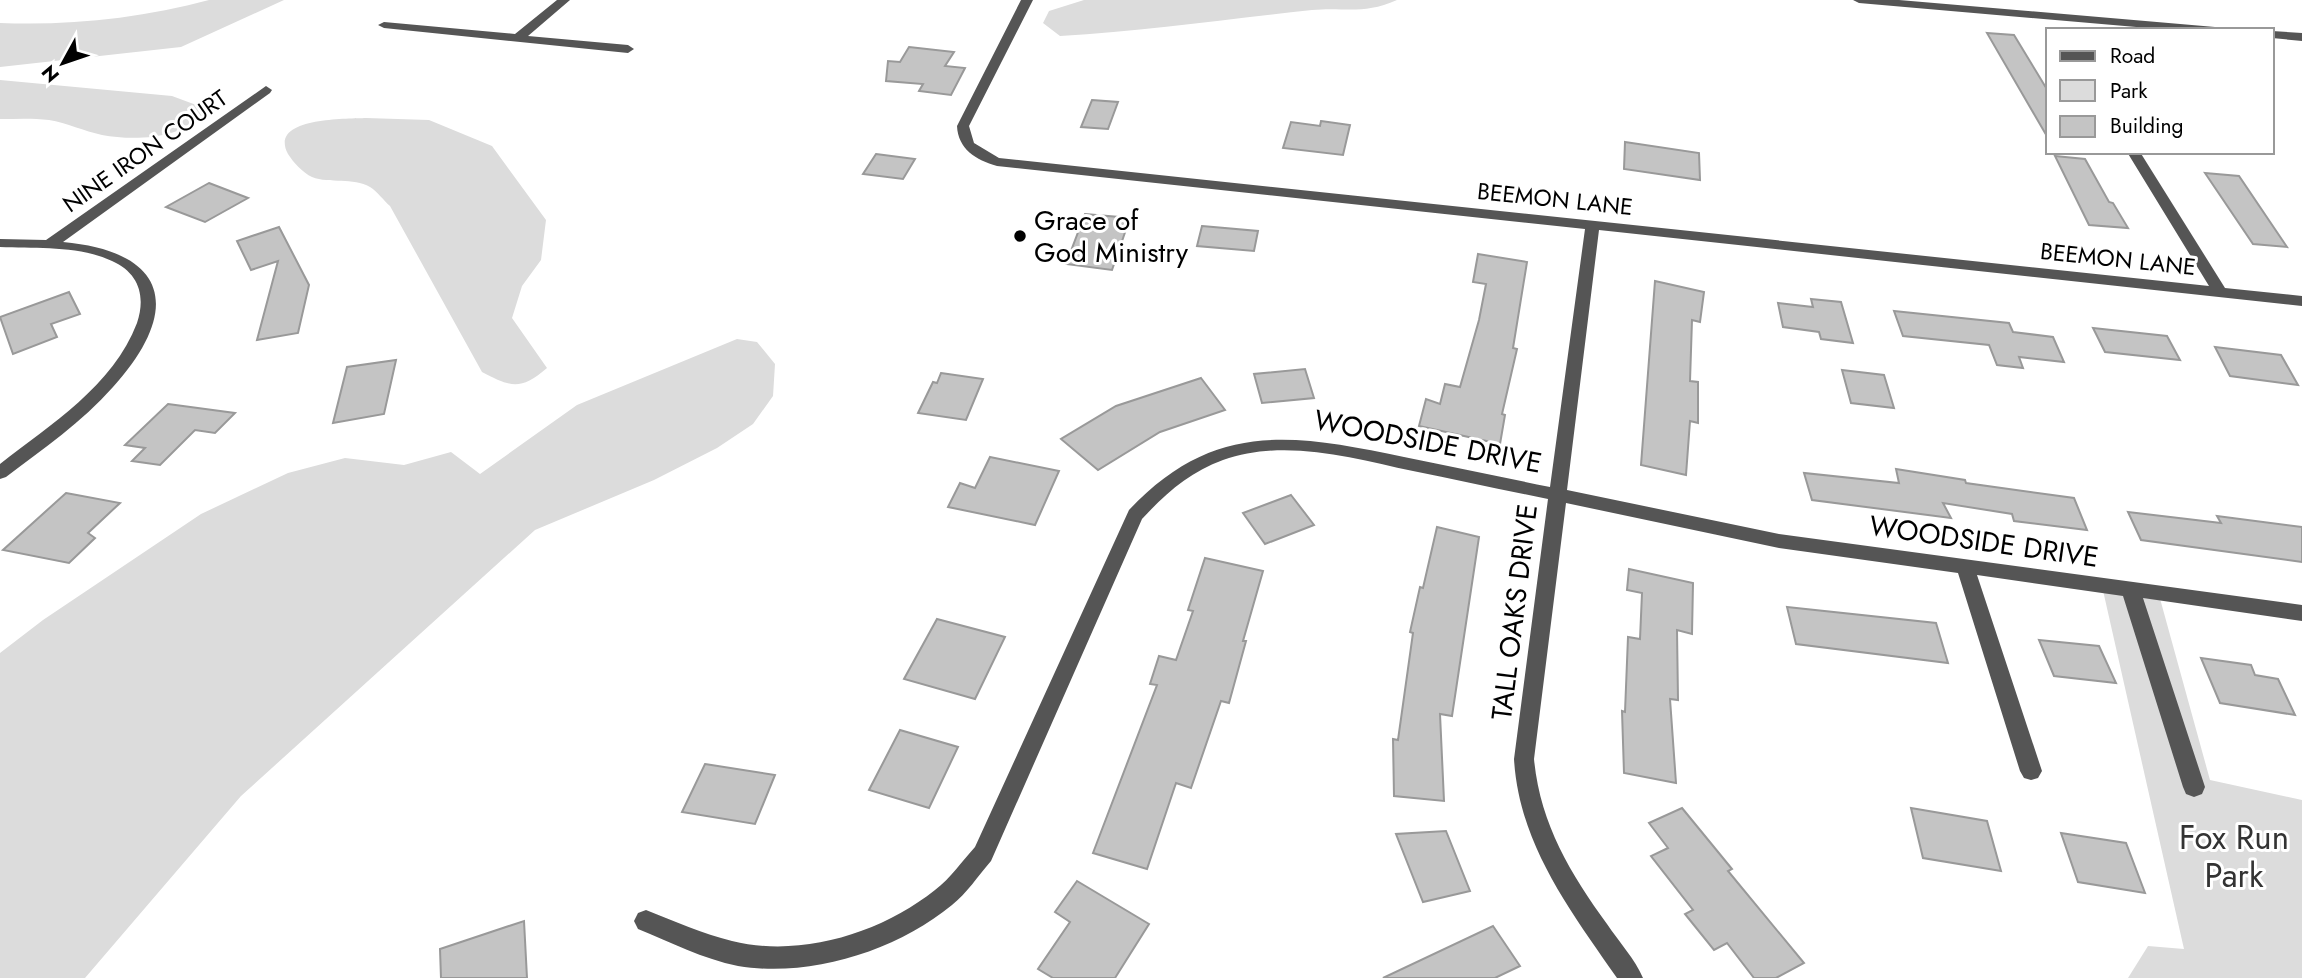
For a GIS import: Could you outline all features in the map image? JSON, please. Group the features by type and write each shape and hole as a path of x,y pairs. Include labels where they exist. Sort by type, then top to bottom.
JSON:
{"street":[{"path":"518,38 564,0"},
{"name":"BEEMON LANE","path":"1027,0 963,126 967,143 984,157 1013,165 2302,301"},
{"path":"1859,0 2191,28"},
{"path":"2047,16 2054,28"},
{"path":"384,25 628,49"},
{"path":"2274,34 2302,37"},
{"name":"NINE IRON COURT","path":"49,245 266,90"},
{"path":"2134,154 2221,293"},
{"name":"TALL OAKS DRIVE","path":"1592,226 1524,759 1528,795 1539,831 1564,880 1631,978"},
{"path":"0,243 90,250 125,262 135,269 146,285 149,306 143,332 121,368 73,415 0,473"},
{"name":"WOODSIDE DRIVE","path":"646,922 741,955 798,956 852,947 905,923 944,897 983,854 1135,515 1154,492 1176,474 1202,460 1231,450 1261,445 1328,447 1779,541 2302,613"},
{"path":"1965,566 2031,771"},
{"path":"2131,591 2194,787"}],"green space":[{"path":"209,0 284,0 181,47 0,67 0,23 105,19 158,12"},
{"path":"1084,0 1397,0 1364,9 1312,10 1060,36 1043,23 1049,11"},
{"path":"0,80 172,96 199,106 204,114 183,129 143,138 102,135 49,120 0,119"},
{"path":"366,118 429,120 492,146 546,220 541,260 522,286 512,318 547,368 538,375 515,384 482,372 390,206 373,189 363,184 312,177 298,167 288,154 285,142 289,133 299,127 312,122"},
{"path":"737,339 757,342 775,364 773,396 753,424 717,448 654,480 535,530 241,796 85,978 0,978 0,653 43,620 201,514 288,473 345,458 404,465 451,452 480,474 577,405"},
{"name":"Fox Run Park","path":"2102,586 2159,595 2210,780 2302,800 2302,978 2128,978 2148,946 2184,949"}],"building":[{"path":"1987,33 2014,35 2046,88 2046,135"},
{"path":"909,47 954,52 945,66 965,68 951,95 919,91 923,84 886,81 888,61 900,62"},
{"path":"1092,100 1118,102 1108,129 1081,127"},
{"path":"1321,121 1350,125 1343,155 1283,148 1291,122 1320,126"},
{"path":"1625,142 1699,153 1700,180 1624,169"},
{"path":"876,154 915,159 903,179 863,174"},
{"path":"2055,156 2085,159 2109,202 2113,203 2128,228 2089,225"},
{"path":"2205,173 2239,176 2287,247 2253,244"},
{"path":"209,183 248,198 205,222 166,207"},
{"name":"Grace of God Ministry","path":"1085,214 1130,218 1112,270 1066,264"},
{"path":"1202,226 1258,231 1254,251 1197,246"},
{"path":"279,227 309,285 298,333 257,340 278,261 251,270 237,241"},
{"path":"1478,254 1527,262 1513,348 1517,349 1502,414 1505,415 1500,444 1419,426 1426,399 1440,404 1445,384 1460,387 1486,284 1473,282"},
{"path":"1655,281 1704,292 1700,322 1692,320 1690,381 1698,382 1698,423 1690,421 1686,475 1641,465"},
{"path":"69,292 80,314 51,324 57,337 13,354 0,317"},
{"path":"1811,299 1841,302 1853,343 1821,339 1819,332 1783,327 1778,303 1813,307"},
{"path":"1894,311 2009,323 2013,332 2053,337 2064,362 2019,357 2023,368 1997,365 1989,345 1903,336"},
{"path":"2093,328 2167,336 2180,360 2105,352"},
{"path":"2215,347 2281,355 2298,385 2230,376"},
{"path":"396,360 384,414 333,423 347,367"},
{"path":"1305,369 1314,398 1262,403 1254,374"},
{"path":"1842,370 1884,375 1894,408 1851,403"},
{"path":"941,373 983,379 966,420 918,413 933,382 937,383"},
{"path":"1201,378 1225,410 1160,432 1098,470 1061,439 1116,406"},
{"path":"168,404 235,413 215,433 195,430 160,465 132,461 145,448 125,445"},
{"path":"990,457 1059,471 1035,525 948,507 960,483 975,488"},
{"path":"1896,469 1965,480 1966,483 2074,498 2087,530 2014,521 2012,514 1943,503 1951,518 1812,500 1804,473 1899,483"},
{"path":"66,493 120,503 88,533 95,538 69,563 3,550"},
{"path":"1291,495 1314,525 1265,544 1243,513"},
{"path":"2128,512 2221,523 2217,516 2302,527 2302,562 2141,540"},
{"path":"1437,527 1479,537 1452,716 1440,714 1444,801 1394,796 1393,739 1398,740 1413,633 1410,632"},
{"path":"1205,558 1263,571 1229,703 1221,701 1191,788 1176,783 1147,869 1093,853 1157,685 1150,684 1159,656 1176,660 1193,611 1188,610"},
{"path":"1629,569 1693,583 1692,634 1677,630 1678,700 1670,699 1676,783 1624,773 1622,711 1625,712 1628,637 1640,639 1642,593 1627,590"},
{"path":"1787,607 1936,623 1948,663 1796,644"},
{"path":"937,619 1005,637 975,699 904,679"},
{"path":"2039,640 2099,646 2116,683 2054,676"},
{"path":"2201,658 2251,665 2255,675 2278,679 2295,715 2220,703"},
{"path":"900,730 958,747 929,808 869,790"},
{"path":"705,764 775,775 755,824 682,812"},
{"path":"1682,808 1732,869 1728,871 1804,963 1776,978 1754,978 1727,943 1714,950 1685,914 1693,910 1651,856 1668,848 1649,823"},
{"path":"1911,808 1987,821 2001,871 1923,858"},
{"path":"1446,831 1470,891 1423,902 1396,834"},
{"path":"2061,833 2126,843 2145,893 2078,882"},
{"path":"1077,881 1149,924 1115,978 1053,978 1038,969 1070,922 1055,912"},
{"path":"524,921 527,978 441,978 440,949"},
{"path":"1493,926 1520,966 1495,978 1383,978"}],"place":[{"name":"Grace of God Ministry","path":"1020,236"}]}
